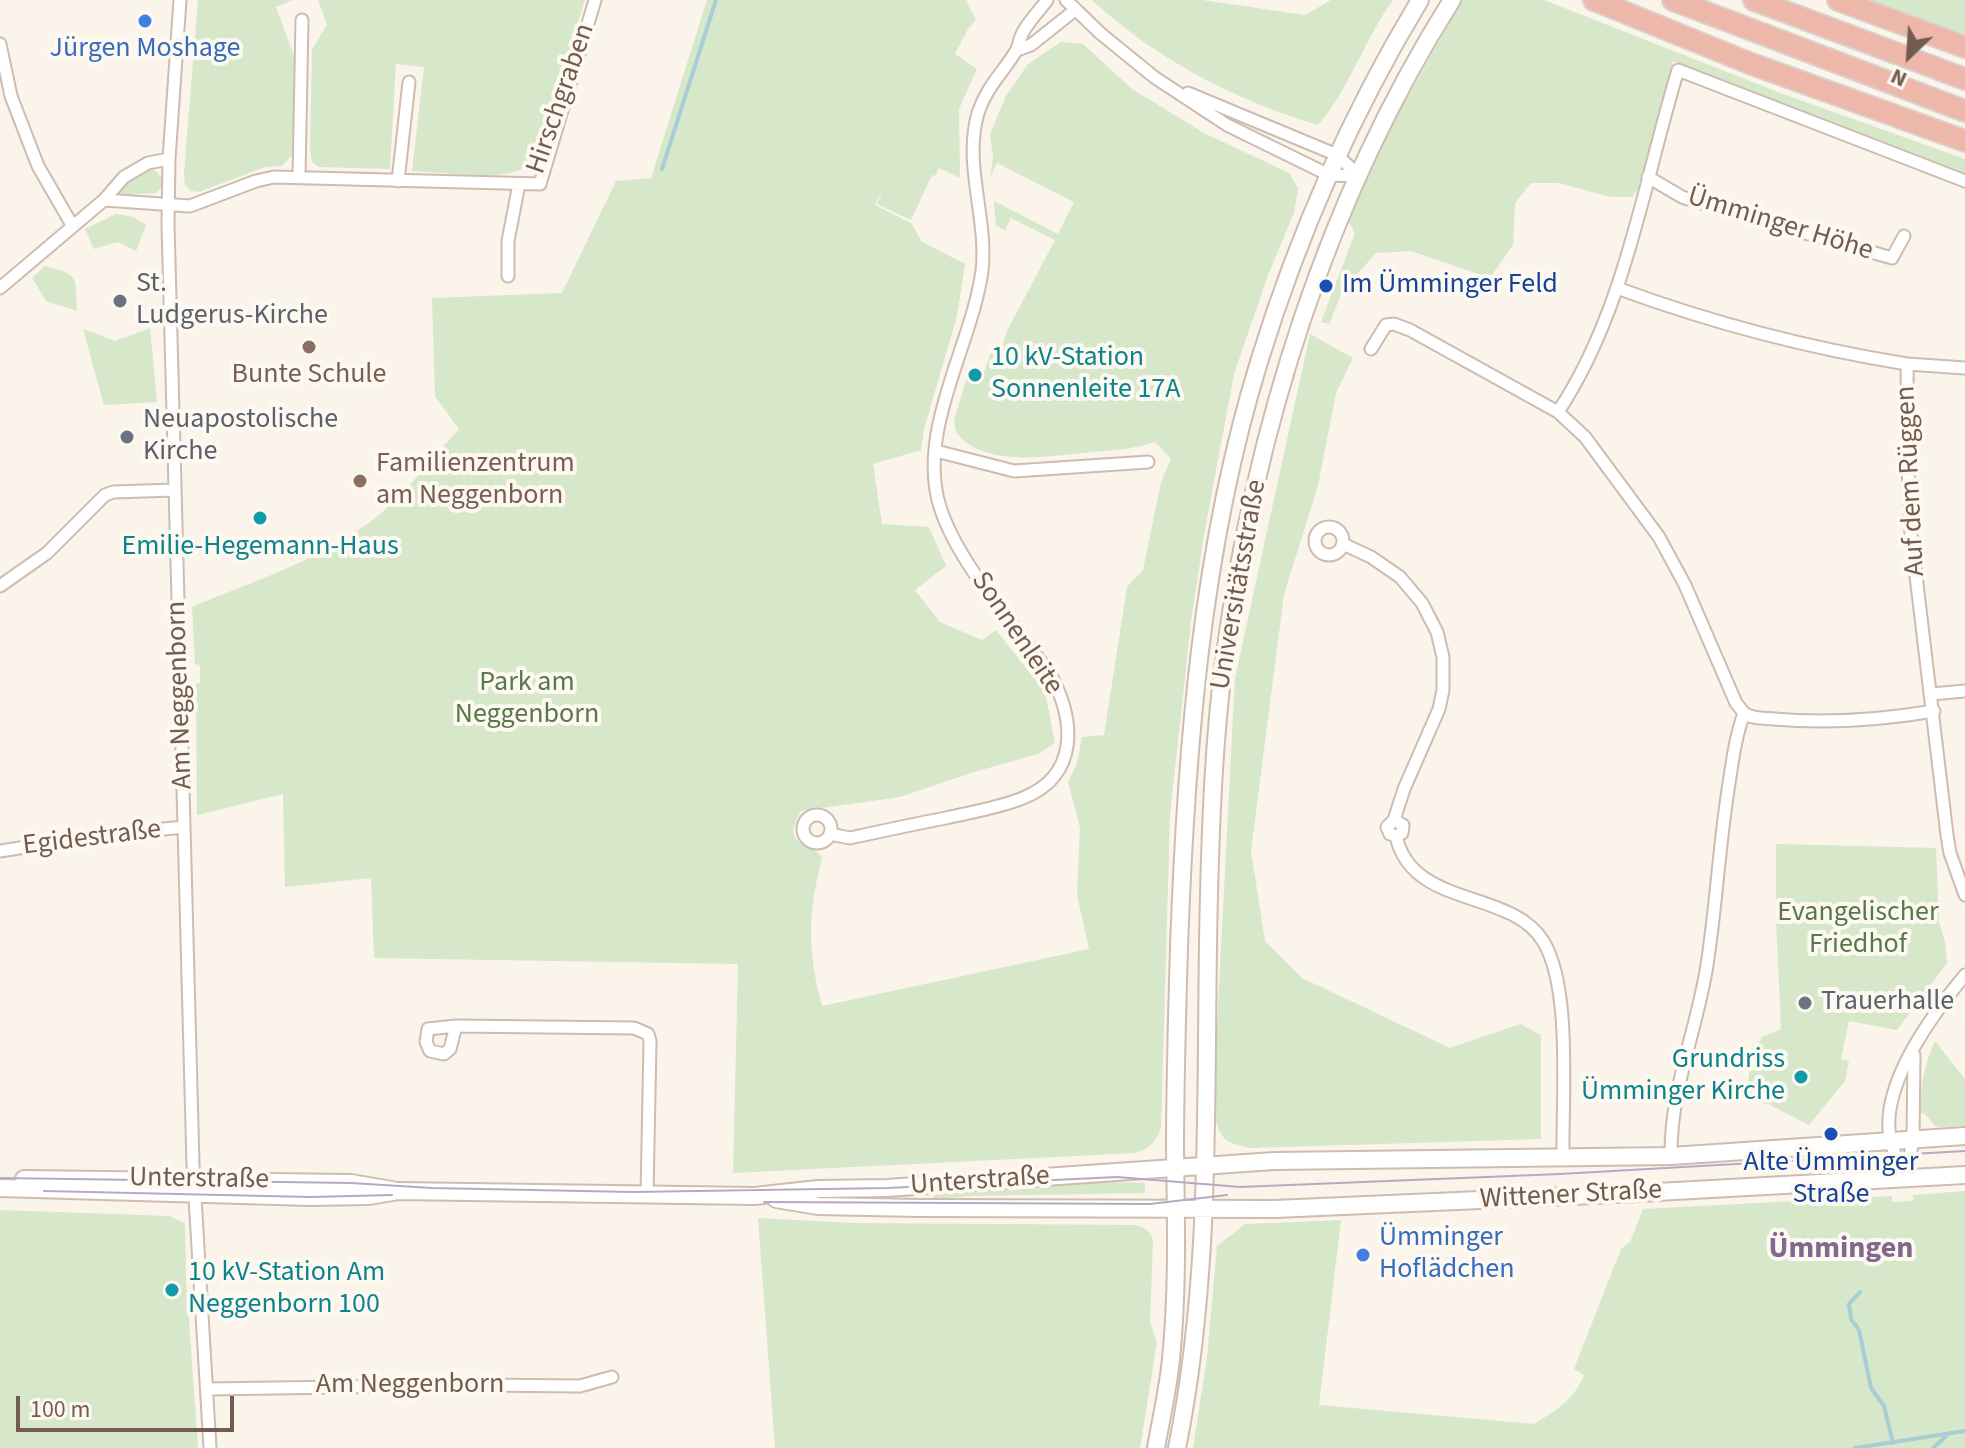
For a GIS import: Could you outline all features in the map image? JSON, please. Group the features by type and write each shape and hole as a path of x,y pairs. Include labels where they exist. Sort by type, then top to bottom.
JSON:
{"highway":[{"path":"1594,0 1749,63 1965,141"},
{"path":"1673,0 1965,111"},
{"path":"1754,0 1965,79"},
{"path":"1838,0 1965,47"}],"main road":[{"name":"Universitätsstraße","path":"1156,1448 1171,1362 1175,1303 1179,946 1187,805 1207,610 1231,473 1258,365 1294,259 1337,155 1420,0"},
{"name":"Universitätsstraße","path":"1177,1448 1197,1322 1205,1209 1205,1047 1212,804 1218,718 1235,587 1257,480 1286,369 1326,253 1399,92 1452,0"},
{"name":"Wittener Straße","path":"1205,1165 1274,1161 1671,1156 1965,1136"},
{"name":"Unterstraße","path":"0,1188 351,1183 398,1191 755,1196 818,1189 887,1188 1205,1165"},
{"name":"Wittener Straße","path":"1176,1209 1275,1209 1965,1175"},
{"name":"Unterstraße","path":"0,1179 195,1187"},
{"name":"Unterstraße","path":"755,1196 818,1206 1176,1209"}],"street":[{"name":"Am Neggenborn","path":"180,0 168,205 195,1187 210,1448"},
{"name":"Hirschgraben","path":"104,200 190,206 264,179 299,177 540,184 595,0"},
{"name":"Sonnenleite","path":"830,834 850,838 987,809 1025,797 1041,788 1054,774 1068,749 1069,731 1062,696 971,568 947,525 938,498 936,451 940,418 982,271 982,237 973,150 977,116 988,88 1017,50 1022,35 1047,0"},
{"path":"1066,0 1162,82 1227,125 1329,175 1359,176"},
{"name":"Sonnenleite","path":"1017,50 1031,45 1075,10"},
{"path":"299,177 302,20"},
{"path":"0,44 5,97 38,166 72,225"},
{"path":"1558,412 1589,357 1617,288 1678,70 1965,181"},
{"path":"398,181 409,82"},
{"path":"1162,82 1337,155 1359,176"},
{"path":"0,288 104,200 124,177 148,163 169,159"},
{"name":"Ümminger Höhe","path":"1648,177 1672,192 1698,202 1892,258 1904,236"},
{"name":"Hirschgraben","path":"508,276 508,241 519,184"},
{"name":"Auf dem Rüggen","path":"1617,288 1707,320 1785,341 1907,364 1911,534 1947,835 1965,895"},
{"path":"1371,349 1386,325 1394,324 1410,330 1558,412 1585,437 1659,537 1685,585 1736,703 1744,713 1752,717 1838,722 1884,720 1934,711"},
{"path":"1907,364 1965,368"},
{"path":"936,451 1014,471 1148,462"},
{"path":"0,586 47,553 105,495 113,492 175,490"},
{"path":"1343,544 1371,557 1400,577 1422,603 1437,632 1443,657 1443,690 1439,709 1388,831 1396,836 1398,846 1412,867 1427,880 1467,899 1518,917 1532,926 1543,941 1553,960 1561,1010 1563,1157"},
{"path":"1932,694 1965,691"},
{"name":"Wittener Straße","path":"1671,1156 1675,1096 1707,966 1734,750 1744,713"},
{"name":"Egidestraße","path":"0,851 94,836 184,827"},
{"path":"1906,1178 1891,1142 1890,1120 1895,1087 1934,1013 1965,975"},
{"path":"456,1026 453,1042 444,1054 430,1051 426,1045 428,1029 456,1026 634,1028 648,1034 647,1196"},
{"path":"1906,1178 1913,1140 1911,1088 1915,1047"},
{"name":"Am Neggenborn","path":"207,1389 580,1386 612,1377"}],"green space":[{"path":"198,0 293,0 276,7 294,56 294,155 282,166 265,167 199,192 191,191 185,185 184,173"},
{"path":"318,0 585,0 538,153 520,170 497,175 412,171 424,67 396,64 390,169 319,167 312,162 310,148 312,50 327,24"},
{"name":"Park am Neggenborn","path":"707,0 966,0 976,20 955,54 977,69 959,109 960,178 939,168 935,176 932,175 911,220 877,204 885,186 875,205 911,223 922,242 965,264 957,316 924,429 921,450 873,464 882,524 929,527 946,566 915,590 940,622 982,640 996,630 1045,692 1055,743 1038,754 900,797 801,811 795,823 795,837 822,857 811,932 822,1006 1089,949 1077,895 1080,828 1068,782 1077,764 1082,737 1104,735 1127,587 1143,570 1161,482 1171,459 1155,442 1124,449 1059,455 1001,456 968,444 956,432 954,420 967,377 976,381 981,370 985,371 991,350 1000,352 1007,331 1055,240 1011,218 1005,230 996,226 994,201 1058,234 1074,202 997,163 990,177 993,157 990,134 1006,96 1028,64 1061,42 1083,44 1132,89 1204,133 1289,173 1298,188 1294,213 1268,275 1234,374 1204,535 1191,622 1170,815 1161,1128 1148,1147 1135,1153 733,1173 738,964 374,958 371,878 285,887 283,794 197,815 196,684 200,683 200,665 195,664 192,607 313,556 358,530 399,496 459,429 435,396 432,298 562,293 616,181 651,178"},
{"path":"1092,0 1202,0 1305,15 1331,0 1393,0 1339,95 1318,125 1256,103 1198,75 1143,41"},
{"path":"1462,0 1544,0 1783,94 1965,159 1965,173 1673,61 1643,183 1632,197 1611,197 1558,183 1531,183 1515,203 1513,245 1490,278 1411,251 1376,253 1343,290 1329,324 1321,322 1355,233 1349,222 1352,212 1397,116"},
{"path":"1871,0 1965,0 1965,35"},
{"path":"148,169 156,171 162,178 161,188 156,193 120,195 119,190"},
{"path":"116,214 133,217 146,225 136,251 118,242 94,249 85,229"},
{"path":"45,266 65,272 74,279 77,311 46,301 32,278"},
{"path":"150,328 157,402 104,405 83,329 115,341"},
{"path":"1310,334 1353,358 1336,393 1318,486 1284,594 1251,851 1265,941 1302,978 1450,1048 1520,1024 1541,1035 1541,1139 1250,1148 1228,1141 1217,1123 1212,1122 1235,678"},
{"name":"Evangelischer Friedhof","path":"1776,844 1936,848 1939,922 1947,963 1897,1030 1849,1021 1841,1059 1849,1061 1845,1081 1809,1125 1768,1104 1745,1101 1752,1056 1762,1037 1781,1029"},
{"path":"1935,1041 1965,1079 1965,1126 1936,1127 1921,1113 1924,1076"},
{"path":"1095,1182 1145,1183 1145,1193 967,1196 934,1200 933,1190"},
{"path":"1965,1191 1965,1448 1193,1448 1207,1358 1217,1246 1245,1224 1341,1220 1319,1405 1534,1424 1564,1404 1580,1384 1584,1375 1574,1369 1621,1249 1630,1242 1643,1209 1892,1196 1892,1202 1913,1201 1913,1195"},
{"path":"0,1210 169,1216 185,1223 198,1448 0,1448"},
{"path":"758,1218 852,1223 1134,1225 1146,1229 1153,1240 1150,1322 1157,1342 1140,1448 775,1448"}],"waterway":[{"path":"662,169 716,0"},
{"path":"1860,1292 1849,1304 1851,1319 1859,1330 1871,1388 1884,1406 1893,1443"},
{"path":"1855,1448 1965,1431"},
{"path":"1933,1448 1946,1436"}],"tram line":[{"path":"0,1178 351,1183 432,1188 633,1192 887,1188 1117,1177 1240,1187 1560,1174 1965,1151"},
{"path":"44,1191 310,1197 392,1195"},
{"path":"764,1202 1150,1204 1227,1195"}],"place":[{"name":"Jürgen Moshage","path":"145,21"},
{"name":"Im Ümminger Feld","path":"1326,286"},
{"name":"St. Ludgerus-Kirche","path":"120,301"},
{"name":"Bunte Schule","path":"309,347"},
{"name":"10 kV-Station Sonnenleite 17A","path":"975,375"},
{"name":"Neuapostolische Kirche","path":"127,437"},
{"name":"Familienzentrum am Neggenborn","path":"360,481"},
{"name":"Emilie-Hegemann-Haus","path":"260,518"},
{"name":"Trauerhalle","path":"1805,1003"},
{"name":"Grundriss Ümminger Kirche","path":"1801,1077"},
{"name":"Alte Ümminger Straße","path":"1831,1134"},
{"name":"Ümminger Hoflädchen","path":"1363,1255"},
{"name":"10 kV-Station Am Neggenborn 100","path":"172,1290"}],"district":[{"name":"Ümmingen","path":"1841,1250"}]}
